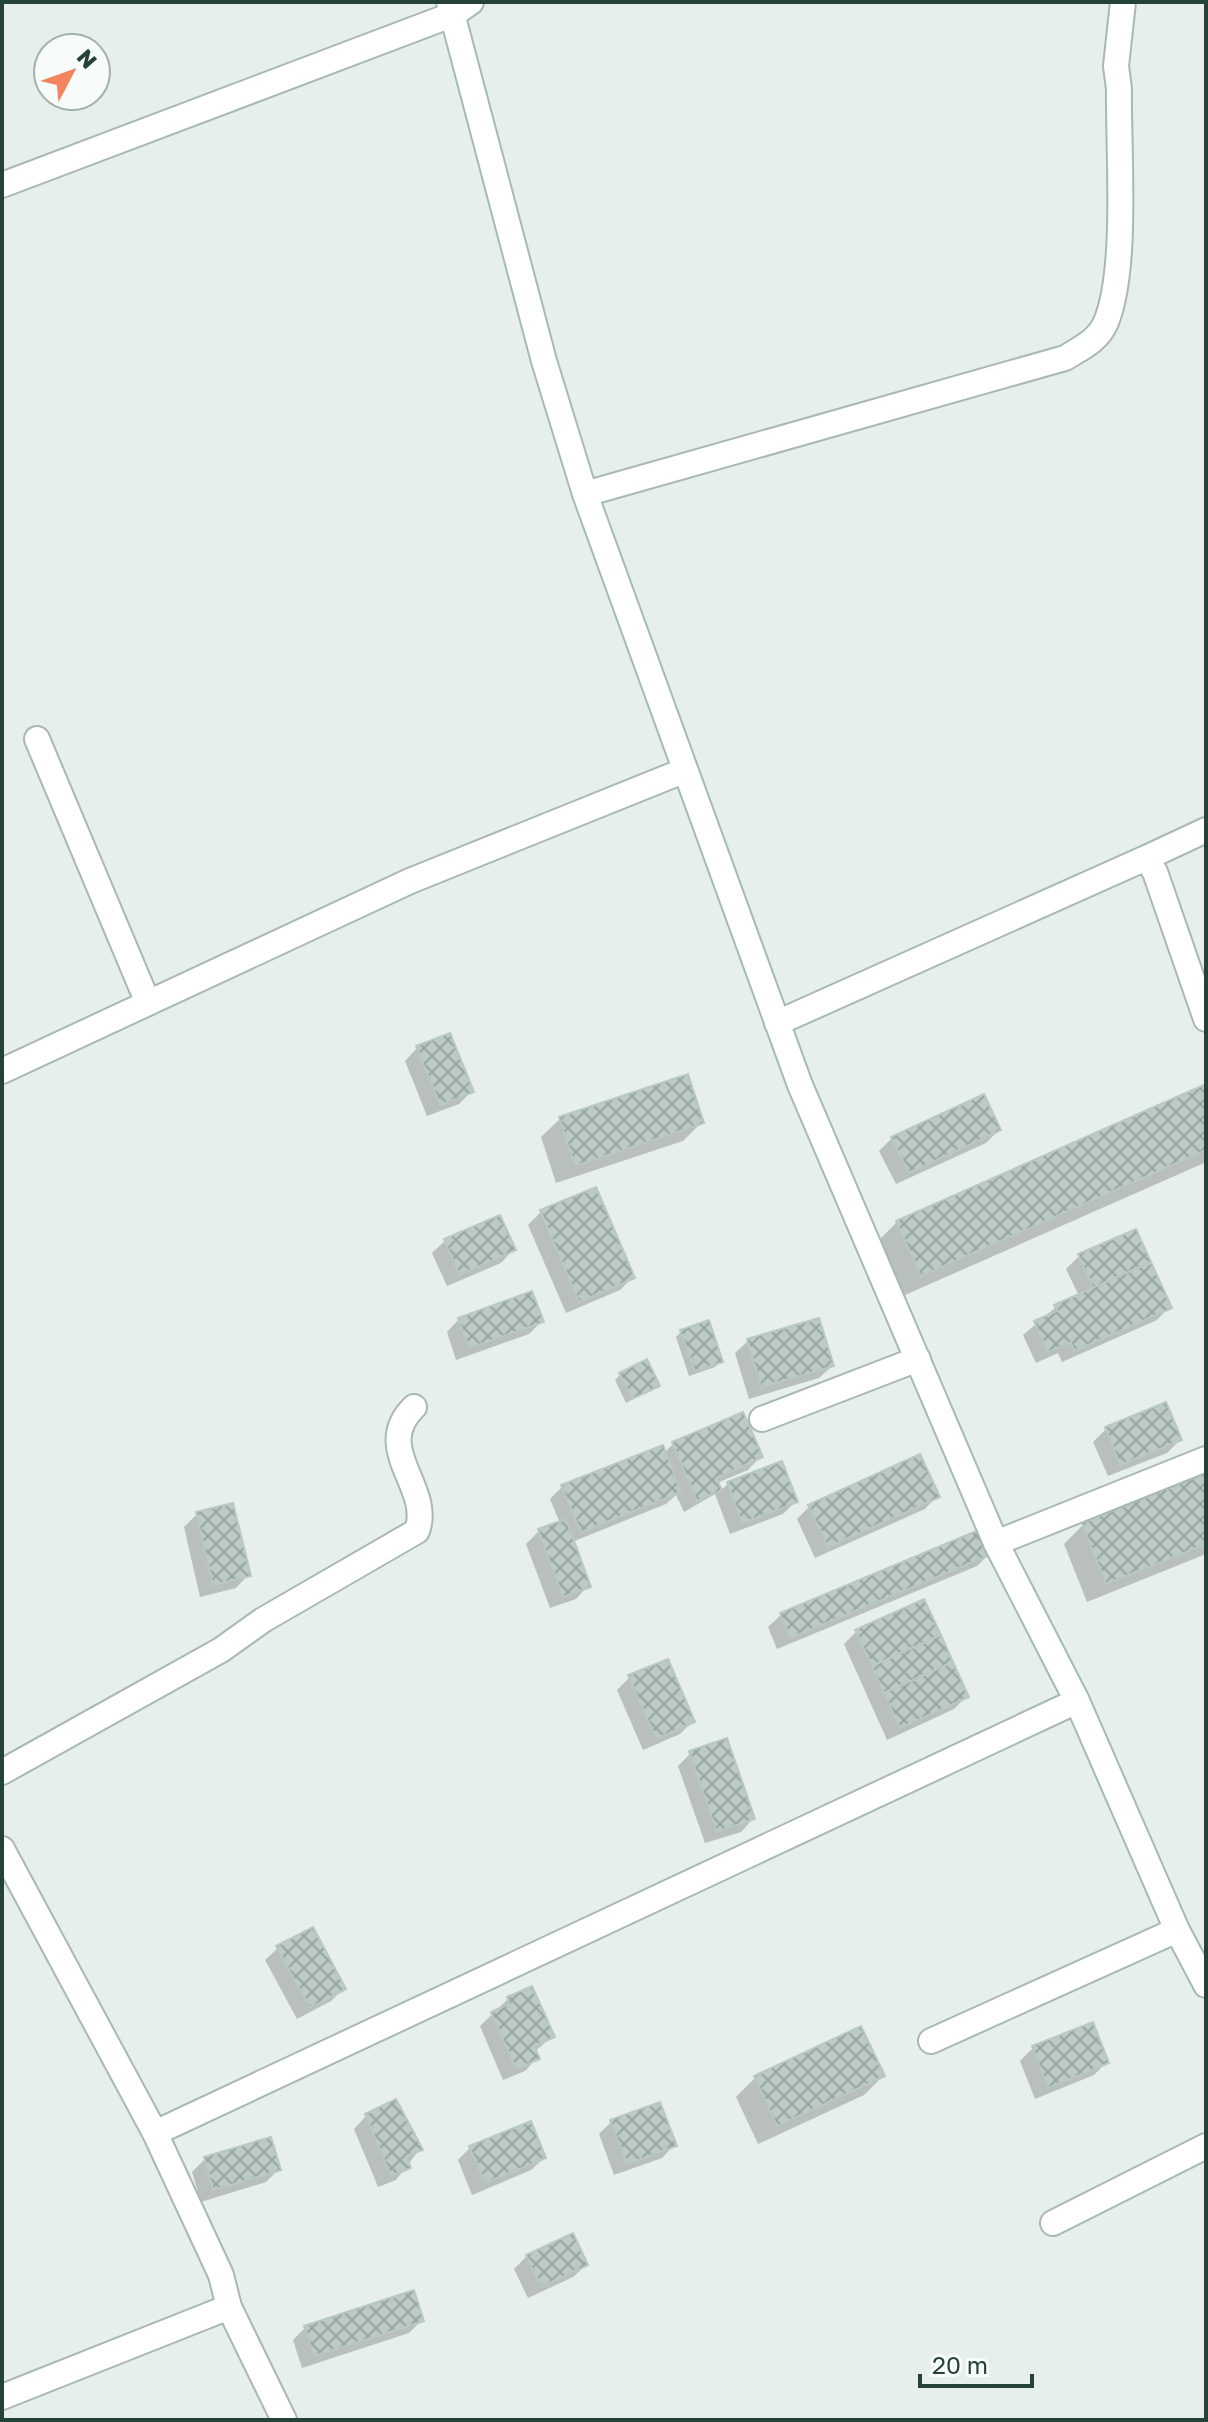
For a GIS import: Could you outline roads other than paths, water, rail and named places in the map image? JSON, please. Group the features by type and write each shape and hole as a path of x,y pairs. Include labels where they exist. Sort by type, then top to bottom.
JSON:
{"street":[{"path":"585,494 1065,358 1095,340 1105,323 1116,285 1119,89 1116,66 1123,2"},
{"path":"2,185 458,6 544,361 585,494 683,771 800,1085 996,1543 1077,1701 1177,1930 1206,1985"},
{"path":"37,739 148,1003"},
{"path":"2,1071 410,881 683,771"},
{"path":"777,1023 1206,830"},
{"path":"1146,858 1155,872 1206,1019"},
{"path":"762,1419 918,1359"},
{"path":"2,1772 221,1650 263,1620 417,1531 419,1510 397,1441 399,1425 414,1407"},
{"path":"996,1543 1206,1459"},
{"path":"155,2133 1077,1701"},
{"path":"2,1849 155,2133 221,2275 229,2307 284,2420"},
{"path":"931,2041 1177,1930"},
{"path":"1053,2223 1206,2146"},
{"path":"2,2397 229,2307"}]}
